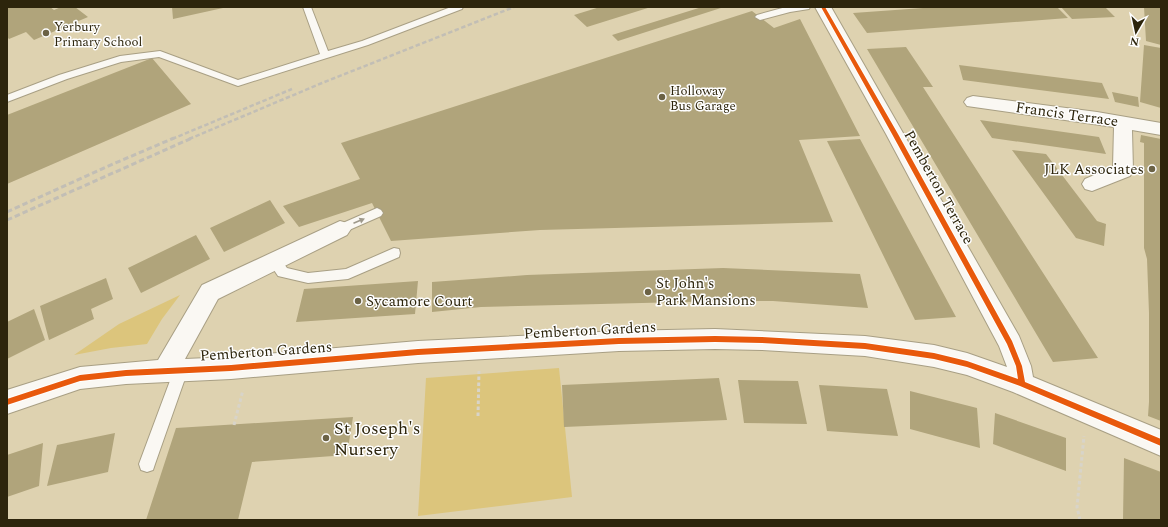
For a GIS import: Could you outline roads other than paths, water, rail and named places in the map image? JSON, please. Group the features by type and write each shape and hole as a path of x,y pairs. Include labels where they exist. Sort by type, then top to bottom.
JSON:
{"street":[{"name":"Pemberton Terrace","path":"823,7 891,127 1010,344 1019,366 1022,384"},
{"name":"Francis Terrace","path":"973,102 1123,122 1161,129"},
{"path":"1092,184 1123,170 1123,122"},
{"path":"173,371 210,292 340,229"},
{"name":"Pemberton Gardens","path":"7,402 80,378 126,373 249,367 479,349 619,341 715,339 819,343 872,347 934,356 967,364 1022,384 1161,443"}],"lane":[{"path":"307,7 325,55"},
{"path":"7,99 63,76 120,59 160,54 238,83 365,42 459,7"},
{"path":"760,18 790,9 806,7"},
{"path":"340,229 377,213"},
{"path":"274,261 283,272 308,278 348,274 394,253"},
{"path":"147,464 173,371"}],"railway":[{"path":"189,139 322,83 514,7"},
{"path":"172,139 292,89"},
{"path":"7,212 174,138"},
{"path":"7,220 192,138"}],"place":[{"name":"Yerbury Primary School","path":"46,33"},
{"name":"Holloway Bus Garage","path":"662,97"},
{"name":"JLK Associates","path":"1152,169"},
{"name":"St John's Park Mansions","path":"648,292"},
{"name":"Sycamore Court","path":"358,301"},
{"name":"St Joseph's Nursery","path":"326,438"}]}
